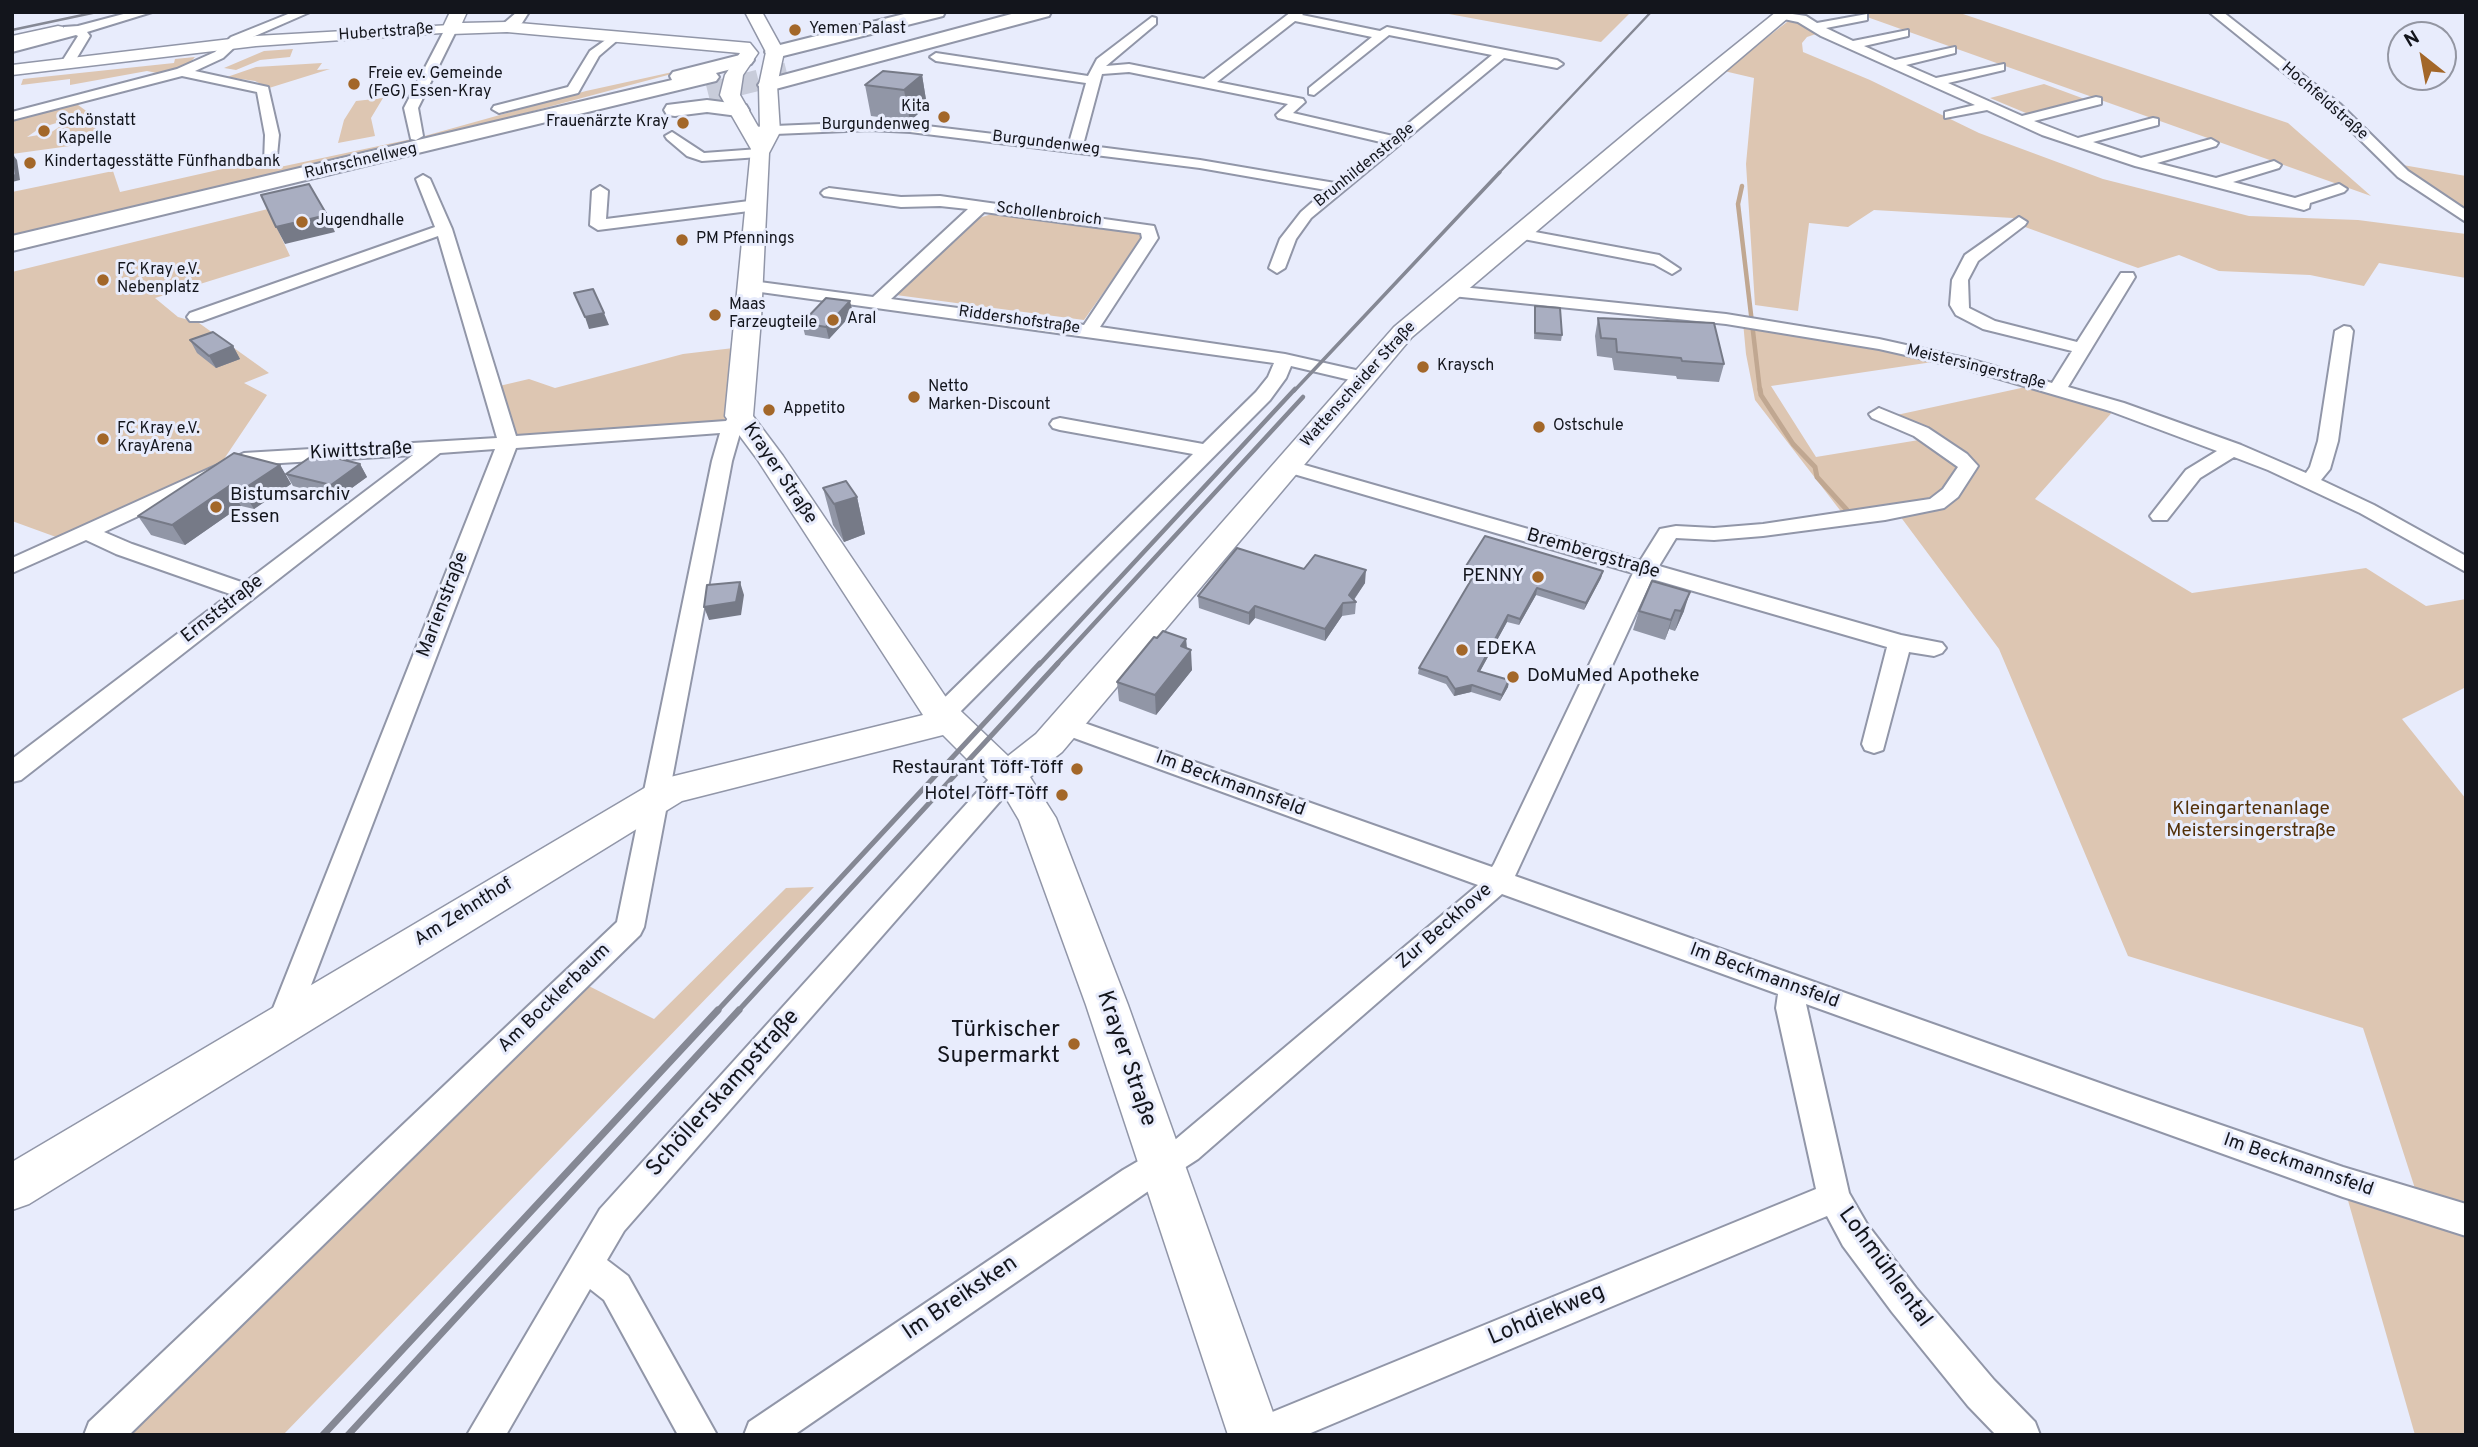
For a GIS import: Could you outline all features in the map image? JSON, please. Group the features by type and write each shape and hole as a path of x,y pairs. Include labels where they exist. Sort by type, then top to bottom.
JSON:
{"highway":[{"path":"775,58 1014,12"},
{"path":"775,58 1042,12"},
{"path":"775,58 943,14"},
{"path":"775,58 831,38 943,14"},
{"path":"707,80 739,58"},
{"name":"Ruhrschnellweg","path":"12,243 374,159 426,141 547,108 707,80"},
{"name":"Ruhrschnellweg","path":"12,261 276,199 707,80"},
{"path":"648,117 675,110 734,103"},
{"path":"276,199 365,183"}],"main road":[{"path":"451,29 459,12"},
{"name":"Krayer Straße","path":"753,12 775,58 760,141 752,286 736,421 769,456 927,695 1007,776 1029,803 1051,849 1255,1435"},
{"name":"Wattenscheider Straße","path":"1007,776 1049,743 1403,332 1785,14"},
{"name":"Hubertstraße","path":"451,29 507,27 707,44 739,58 775,58"},
{"path":"707,44 744,40 775,58"},
{"path":"739,58 745,84 775,58"},
{"path":"739,58 731,82 734,103 760,141"},
{"path":"734,103 775,58"},
{"name":"Am Zehnthof","path":"12,1188 654,799 688,785 947,718"}],"street":[{"path":"12,41 134,12"},
{"path":"12,48 146,12"},
{"path":"12,116 182,72 219,55 230,44 304,12"},
{"path":"507,27 518,20 523,12"},
{"name":"Hochfeldstraße","path":"2215,12 2335,107 2395,167 2466,217"},
{"path":"1785,14 1802,19 1852,45 1988,106 2078,142 2140,163 2299,204 2339,189"},
{"path":"1208,82 1295,15 1382,35"},
{"path":"1815,27 1863,17"},
{"path":"1075,148 1094,76 1102,62 1152,21"},
{"path":"274,25 285,39"},
{"path":"416,136 411,108 451,29"},
{"name":"Hubertstraße","path":"12,70 230,44 451,29"},
{"path":"58,30 78,30 84,36 66,63"},
{"path":"1314,92 1352,57 1387,31 1557,64"},
{"path":"1852,45 1905,33"},
{"path":"499,109 573,90 594,54 614,38"},
{"path":"1893,64 1951,50"},
{"name":"Brunhildenstraße","path":"1277,268 1288,239 1306,215 1502,53"},
{"name":"Brunhildenstraße","path":"1472,78 1488,82 1518,56"},
{"path":"936,57 1094,76 1129,68 1208,82 1298,102 1283,115 1396,141"},
{"path":"1935,82 1999,67"},
{"path":"182,72 253,86 263,91 272,135 271,163"},
{"path":"2022,120 2096,102"},
{"path":"1950,116 1988,106"},
{"path":"2078,142 2153,122"},
{"name":"Burgundenweg","path":"760,141 896,127 1209,166 1338,188"},
{"path":"672,136 702,157 760,141"},
{"path":"2140,163 2211,143"},
{"path":"2215,183 2274,165"},
{"path":"422,174 444,229 508,442"},
{"path":"600,191 598,225 757,205"},
{"name":"Schollenbroich","path":"829,194 901,202 940,201 1147,229 1150,238 1088,331"},
{"path":"878,302 981,206"},
{"path":"2035,233 2016,224 1978,252 1964,268 1958,297 1962,311 1989,325 2082,349"},
{"path":"196,317 444,229"},
{"path":"1519,234 1659,260 1672,269"},
{"path":"2057,389 2127,277"},
{"name":"Riddershofstraße","path":"752,286 1285,359 1363,377"},
{"name":"Meistersingerstraße","path":"1452,291 1726,319 1788,328 1963,363 2057,389 2234,449 2309,481 2404,529 2466,565"},
{"path":"2309,481 2320,469 2328,441 2344,331"},
{"path":"947,718 1263,396 1277,378 1285,359"},
{"name":"Zur Beckhove","path":"1161,1166 1187,1149 1498,881 1661,540 1676,531 1714,534 1751,531 1885,514 1937,504 1951,493 1968,466 1921,432 1879,414"},
{"name":"Kiwittstraße","path":"12,566 244,459 435,448 736,421"},
{"name":"Am Bocklerbaum","path":"102,1435 630,927 722,461 736,421"},
{"path":"1060,424 1208,451"},
{"name":"Marienstraße","path":"281,1026 508,442"},
{"name":"Ernststraße","path":"12,773 435,448"},
{"path":"2160,516 2193,474 2234,449"},
{"name":"Brembergstraße","path":"1286,466 1900,643 1934,648"},
{"path":"87,533 124,550 247,592"},
{"path":"1874,744 1900,643"},
{"name":"Im Beckmannsfeld","path":"1064,725 2330,1178 2466,1220"},
{"name":"Schöllerskampstraße","path":"485,1435 612,1220 1007,776"},
{"name":"Lohmühlental","path":"1793,988 1791,1008 1834,1197 1855,1235 1904,1300 1981,1393 2022,1435"},
{"name":"Im Breiksken","path":"762,1435 1161,1166"},
{"name":"Lohdiekweg","path":"1261,1435 1834,1197"},
{"path":"587,1265 616,1287 699,1435"}],"green space":[{"path":"1438,12 1631,12 1601,42"},
{"path":"1853,12 1957,12 2288,123 2371,196"},
{"path":"1793,21 1819,33 1807,37 1802,43 1803,52 1870,80 1979,133 2103,179 2249,216 2358,220 2466,234 2466,278 2379,263 2364,286 2310,275 2219,271 2179,255 2138,268 2025,227 2013,218 1874,210 1848,227 1809,223 1798,311 1755,305 1746,164 1754,78 1724,71 1787,22"},
{"path":"293,49 290,57 260,60 236,70 224,68 264,51"},
{"path":"195,57 187,66 162,74 147,71 70,85 70,79 21,85 23,79 174,63 175,59"},
{"path":"322,63 317,70 330,69 269,88 255,81 227,77 256,67"},
{"path":"709,64 451,133 12,236 12,192 113,171 120,192 240,165 280,167 421,137 586,91"},
{"path":"2044,84 2090,101 2033,116 1990,98"},
{"path":"383,98 371,118 375,136 338,143 344,120 356,101"},
{"path":"74,102 89,113 40,128 27,137 50,133 88,116 106,141 12,154 12,116"},
{"path":"2397,164 2466,176 2466,211"},
{"path":"268,209 290,256 155,298 178,317 199,323 269,373 244,383 267,395 222,462 56,537 12,521 12,272"},
{"path":"995,213 1141,233 1142,238 1084,320 896,295 979,218"},
{"name":"Kleingartenanlage Meistersingerstraße","path":"1743,322 1946,360 1771,386 1816,457 1931,438 1892,416 2035,385 2115,409 2035,499 2192,593 2366,568 2426,606 2466,599 2466,687 2402,719 2466,799 2466,1435 2415,1435 2343,1183 2421,1207 2363,1028 2128,956 1999,649 1897,512 1846,518 1755,400"},
{"path":"742,347 731,425 511,440 495,387 529,379 555,388 683,354"},
{"path":"814,887 283,1435 104,1435 577,980 654,1019 786,888"}],"building":[{"path":"883,71 922,75 904,90 865,85"},
{"path":"12,155 16,175 12,176"},
{"path":"309,184 327,215 276,227 261,195"},
{"path":"593,289 604,313 585,317 574,293"},
{"path":"826,298 850,301 826,327 802,323"},
{"path":"1535,306 1560,308 1562,335 1535,333"},
{"path":"1598,318 1714,323 1724,364 1617,352 1616,339 1601,338"},
{"path":"213,332 233,346 209,356 190,340"},
{"path":"234,453 280,465 242,490 229,486 172,525 138,516"},
{"path":"316,453 360,464 331,485 286,474"},
{"path":"846,481 857,497 834,504 823,488"},
{"path":"1485,536 1603,571 1586,603 1537,588 1520,619 1508,615 1478,671 1509,680 1502,695 1472,685 1455,689 1447,677 1419,668 1477,570 1466,566"},
{"path":"1237,548 1304,569 1315,555 1366,570 1349,595 1356,602 1343,603 1325,629 1255,606 1249,613 1198,596"},
{"path":"1652,581 1690,592 1681,611 1675,610 1671,620 1639,611"},
{"path":"740,582 736,602 704,607 707,585"},
{"path":"1163,631 1186,639 1181,646 1191,650 1155,695 1117,682 1154,637 1157,638"}],"waterway":[{"path":"1742,186 1738,204 1760,391"},
{"path":"1760,389 1761,395 1793,444 1815,467 1817,477 1847,510"}],"tunnel":[{"path":"708,93 787,73"}],"railway":[{"path":"12,30 97,12"},
{"path":"1499,173 1651,12"},
{"path":"1294,391 1500,172"},
{"path":"1039,665 1295,389"},
{"path":"1056,665 1303,397"},
{"path":"717,1011 1040,663"},
{"path":"738,1011 1058,663"},
{"path":"323,1435 718,1010"},
{"path":"348,1435 739,1010"}],"place":[{"name":"Yemen Palast","path":"795,30"},
{"name":"Freie ev. Gemeinde (FeG) Essen-Kray","path":"354,84"},
{"name":"Kita Burgundenweg","path":"944,117"},
{"name":"Frauenärzte Kray","path":"683,123"},
{"name":"Schönstatt Kapelle","path":"44,131"},
{"name":"Kindertagesstätte Fünfhandbank","path":"30,163"},
{"name":"Jugendhalle","path":"302,222"},
{"name":"PM Pfennings","path":"682,240"},
{"name":"FC Kray e.V. Nebenplatz","path":"103,280"},
{"name":"Maas Farzeugteile","path":"715,315"},
{"name":"Aral","path":"833,320"},
{"name":"Kraysch","path":"1423,367"},
{"name":"Netto Marken-Discount","path":"914,397"},
{"name":"Appetito","path":"769,410"},
{"name":"Ostschule","path":"1539,427"},
{"name":"FC Kray e.V. KrayArena","path":"103,439"},
{"name":"Bistumsarchiv Essen","path":"216,507"},
{"name":"PENNY","path":"1538,577"},
{"name":"EDEKA","path":"1462,650"},
{"name":"DoMuMed Apotheke","path":"1513,677"},
{"name":"Restaurant Töff-Töff","path":"1077,769"},
{"name":"Hotel Töff-Töff","path":"1062,795"},
{"name":"Türkischer Supermarkt","path":"1074,1044"}]}
